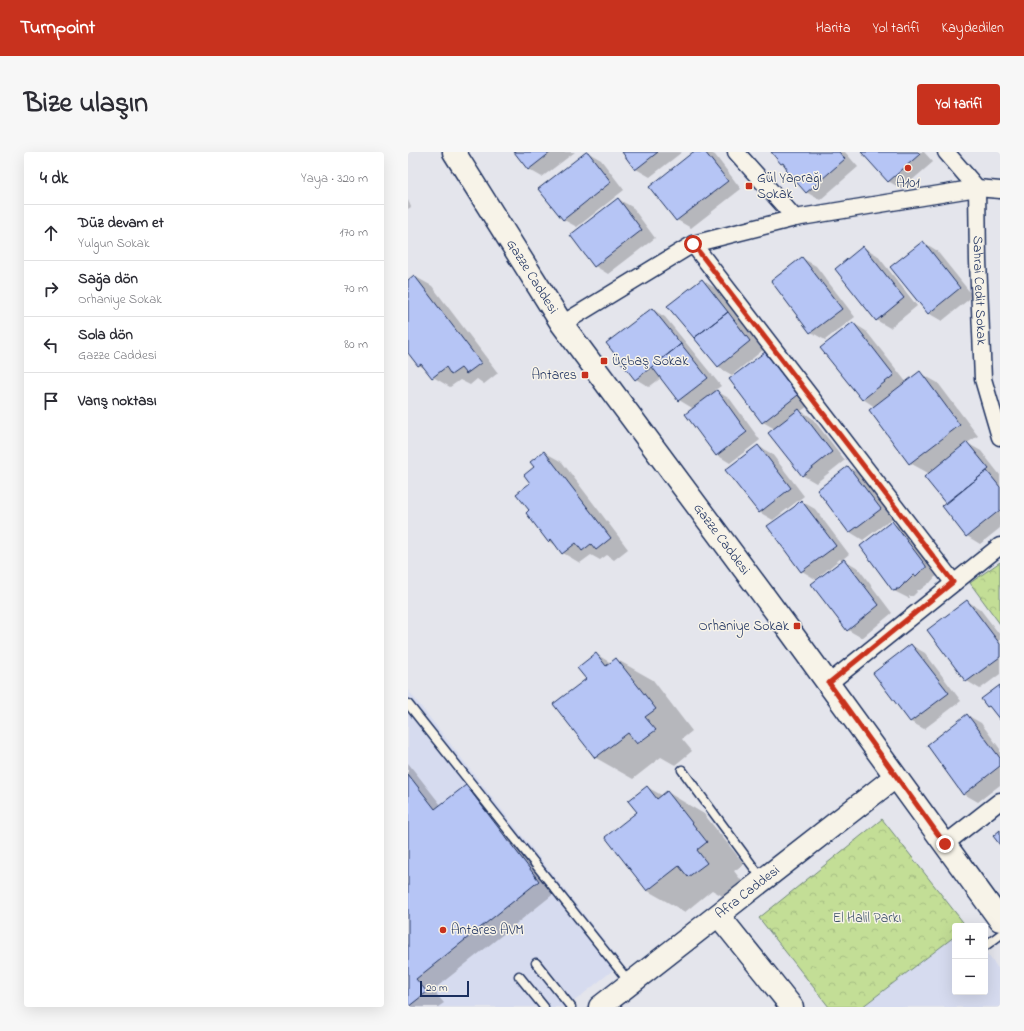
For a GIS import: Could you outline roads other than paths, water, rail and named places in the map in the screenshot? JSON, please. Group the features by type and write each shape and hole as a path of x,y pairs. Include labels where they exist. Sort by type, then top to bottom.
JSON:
{"main road":[{"name":"Gazze Caddesi","path":"454,152 562,324 829,683 895,777 1000,920"},
{"name":"Afra Caddesi","path":"600,1007 719,916 895,777"},
{"path":"719,916 792,1007"}],"street":[{"path":"736,152 794,218"},
{"path":"946,152 977,188"},
{"path":"562,324 693,244 794,218 977,188 1000,190"},
{"name":"Sahrai Cedit Sokak","path":"977,188 982,379 1000,437"},
{"path":"693,244 953,582"},
{"path":"829,683 953,582 1000,546"},
{"path":"945,844 1000,801"}],"lane":[{"path":"408,704 630,984"},
{"path":"682,770 764,880"},
{"path":"988,944 1000,935"},
{"path":"536,963 571,1007"},
{"path":"519,976 544,1007"}],"place":[{"name":"A101","path":"908,168"},
{"name":"Gül Yaprağı Sokak","path":"749,186"},
{"name":"Üçbaş Sokak","path":"604,361"},
{"name":"Antares","path":"585,375"},
{"name":"Orhaniye Sokak","path":"797,626"},
{"name":"Antares AVM","path":"443,930"}],"park label":[{"name":"El Halil Parkı","path":"867,918"}]}
